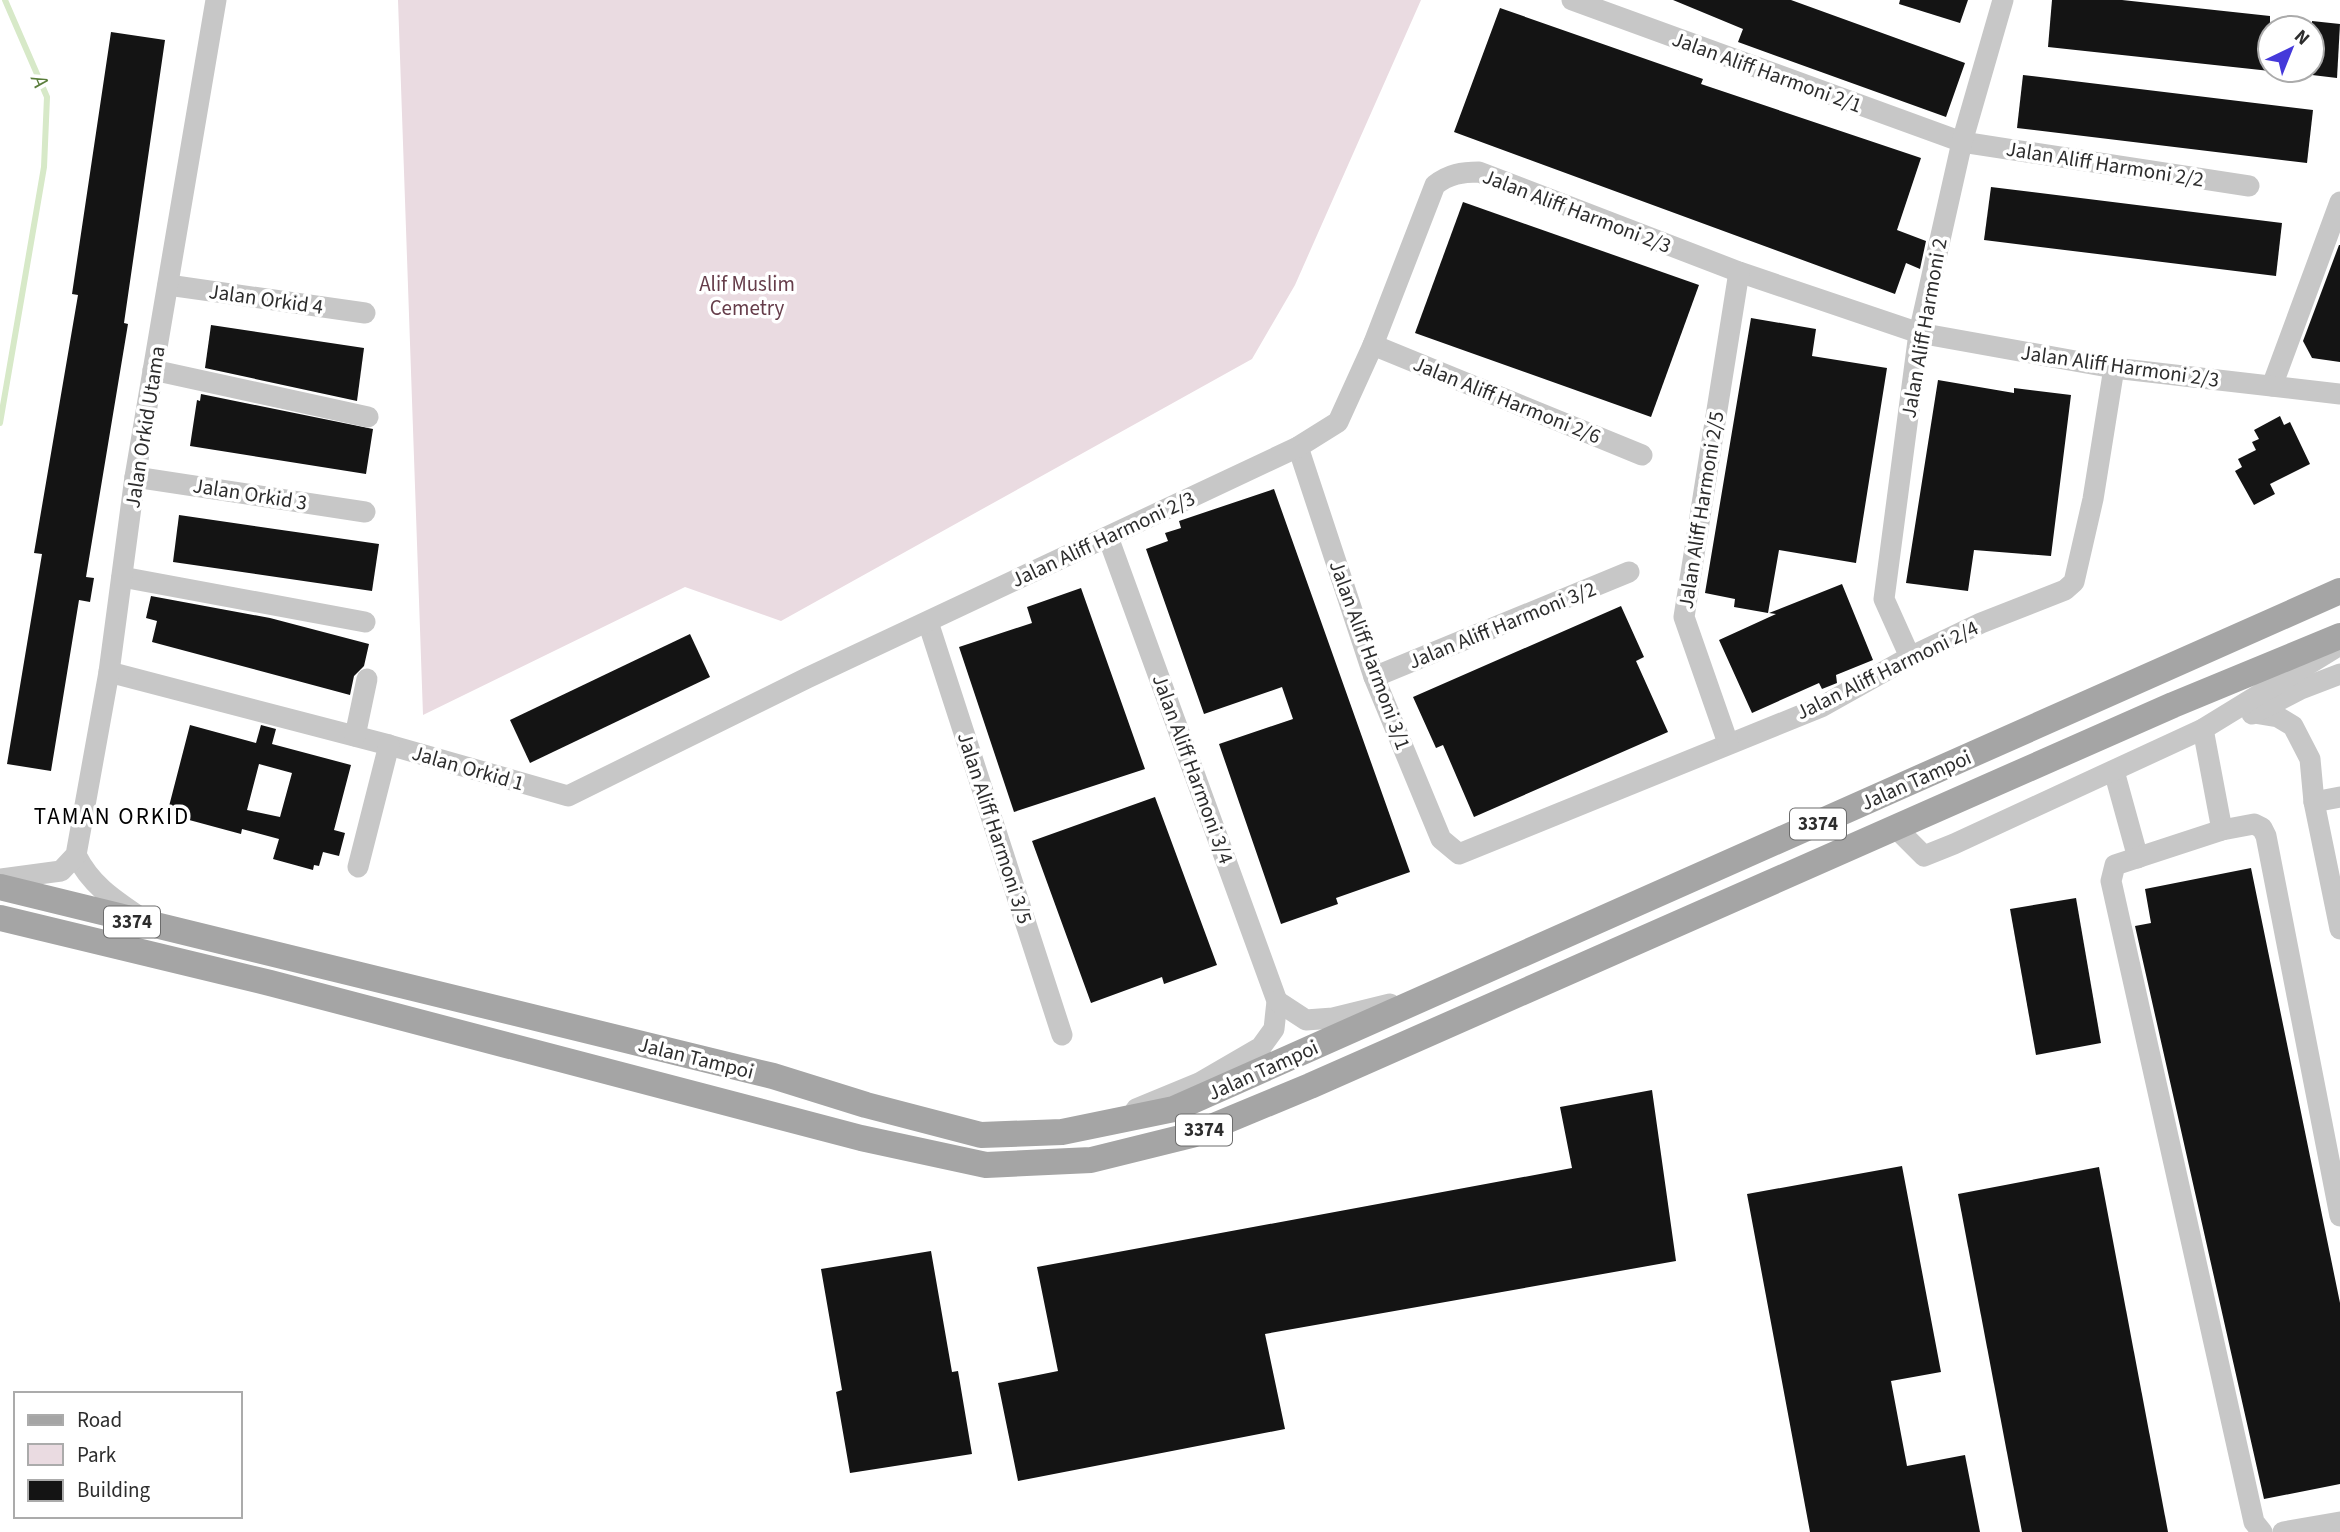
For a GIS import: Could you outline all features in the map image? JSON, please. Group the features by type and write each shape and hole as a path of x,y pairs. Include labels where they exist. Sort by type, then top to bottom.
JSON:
{"main road":[{"name":"Jalan Tampoi","path":"0,887 157,928 773,1076 866,1105 981,1135 1062,1132 1174,1109 2340,591"},
{"name":"Jalan Tampoi","path":"0,918 270,983 861,1138 986,1165 1091,1160 1192,1135 1310,1086 2173,705 2340,636"}],"street":[{"name":"Jalan Orkid Utama","path":"76,855 109,672 135,477 216,0"},
{"name":"Jalan Aliff Harmoni 2/1","path":"1572,0 1962,142"},
{"name":"Jalan Aliff Harmoni 2","path":"1910,657 1884,599 1919,333 1962,142 2003,0"},
{"name":"Jalan Aliff Harmoni 2/2","path":"1962,142 2249,186"},
{"name":"Jalan Aliff Harmoni 2/3","path":"807,678 1298,447 1338,422 1373,345 1435,185 1455,174 1479,172 1739,272 1919,333 2114,368 2340,394"},
{"path":"2272,386 2340,202"},
{"name":"Jalan Aliff Harmoni 2/5","path":"1728,743 1684,617 1739,272"},
{"name":"Jalan Orkid 4","path":"168,285 365,313"},
{"name":"Jalan Aliff Harmoni 2/6","path":"1373,345 1642,455"},
{"name":"Jalan Aliff Harmoni 2/4","path":"1459,854 1821,707 1910,657 1981,623 2065,590 2074,582 2093,499 2114,368"},
{"path":"153,370 368,418"},
{"name":"Jalan Aliff Harmoni 3/1","path":"1298,447 1374,677 1441,839 1459,854"},
{"name":"Jalan Orkid 3","path":"135,477 365,512"},
{"name":"Jalan Aliff Harmoni 3/4","path":"1108,537 1277,1000"},
{"name":"Jalan Aliff Harmoni 3/2","path":"1374,677 1629,572"},
{"path":"122,578 365,622"},
{"name":"Jalan Aliff Harmoni 3/5","path":"928,622 1062,1035"},
{"path":"1895,827 1924,856 2203,729 2340,645"},
{"name":"Jalan Orkid 1","path":"109,672 355,736 568,796 807,678"},
{"path":"2203,729 2254,713 2340,674"},
{"path":"355,736 367,679"},
{"path":"2254,713 2278,717 2293,726 2310,759 2314,802 2340,929"},
{"path":"2203,729 2222,831"},
{"path":"358,867 388,745"},
{"path":"2114,771 2138,858"},
{"path":"2314,802 2340,797"},
{"path":"2262,1532 2254,1522 2111,880 2115,865 2222,831 2254,824 2262,828 2331,1117 2340,1216"},
{"path":"0,879 61,871 76,855 87,877 105,894 157,928"},
{"path":"1099,1125 1199,1083 1261,1048 1274,1029 1277,1000 1306,1020 1333,1018 1432,994"},
{"path":"2283,1532 2340,1522"}],"green space":[{"name":"Alif Muslim Cemetry","path":"398,0 1421,0 1295,285 1252,359 781,621 685,587 423,715"}],"building":[{"path":"1673,0 1791,0 1965,63 1946,117 1738,42 1743,29"},
{"path":"1900,0 1968,0 1960,23 1899,4"},
{"path":"2052,0 2122,0 2256,14 2256,69 2048,47"},
{"path":"1500,8 1703,79 1701,84 1921,158 1897,230 1926,241 1920,269 1906,263 1895,294 1454,132"},
{"path":"2326,22 2340,24 2337,78 2326,77"},
{"path":"111,32 165,40 124,323 128,324 86,577 94,578 90,602 79,600 51,771 7,764 42,554 34,553 78,295 72,294"},
{"path":"2023,75 2313,110 2307,163 2017,128"},
{"path":"1991,187 2282,223 2276,276 1984,240"},
{"path":"1463,202 1699,285 1651,417 1415,333"},
{"path":"2339,245 2340,362 2312,358 2303,341"},
{"path":"1751,318 1816,329 1812,356 1887,368 1856,563 1779,550 1768,613 1734,607 1735,599 1705,593"},
{"path":"211,325 364,348 357,401 205,368"},
{"path":"1938,380 2014,393 2014,388 2071,395 2051,556 1974,550 1968,591 1906,583"},
{"path":"201,394 373,429 366,474 190,446 197,400 200,401"},
{"path":"2280,416 2284,425 2290,422 2310,464 2270,484 2275,494 2254,505 2235,471 2242,467 2238,459 2256,450 2252,442 2259,439 2254,430"},
{"path":"1274,489 1410,872 1336,898 1338,904 1281,924 1219,744 1293,719 1282,687 1204,714 1146,549 1168,541 1165,533 1181,528 1179,521"},
{"path":"179,515 379,544 372,591 173,562"},
{"path":"1842,584 1873,660 1836,675 1837,683 1822,689 1819,683 1752,713 1719,640 1776,614 1769,613"},
{"path":"1081,588 1145,769 1014,812 959,647 1032,623 1027,607"},
{"path":"151,596 270,618 369,644 364,666 354,676 350,695 152,642 157,621 146,618"},
{"path":"1621,606 1644,657 1636,661 1668,732 1474,817 1443,745 1436,748 1413,697"},
{"path":"690,634 710,677 530,763 510,720"},
{"path":"190,725 256,743 261,725 276,729 272,744 351,765 334,830 345,833 339,856 323,852 319,866 314,865 313,870 273,859 279,839 242,829 241,834 167,814","holes":["259,764 292,773 280,817 247,810"]},
{"path":"1155,797 1217,965 1164,984 1162,977 1091,1003 1032,841"},
{"path":"2251,868 2340,1303 2340,1484 2264,1499 2135,926 2151,923 2145,889"},
{"path":"2076,898 2101,1043 2036,1055 2010,909"},
{"path":"1652,1090 1676,1261 1265,1334 1285,1429 1018,1481 998,1383 1058,1371 1037,1267 1572,1168 1560,1107"},
{"path":"1902,1166 1941,1372 1891,1381 1907,1466 1965,1455 1980,1532 1810,1532 1747,1194"},
{"path":"2099,1167 2168,1532 2022,1532 1958,1194"},
{"path":"931,1251 952,1372 958,1371 972,1454 850,1473 836,1392 842,1390 821,1269"}],"waterway":[{"name":"A","path":"0,423 44,167 47,97 5,0"}],"district":[{"name":"TAMAN ORKID","path":"112,816"}]}
